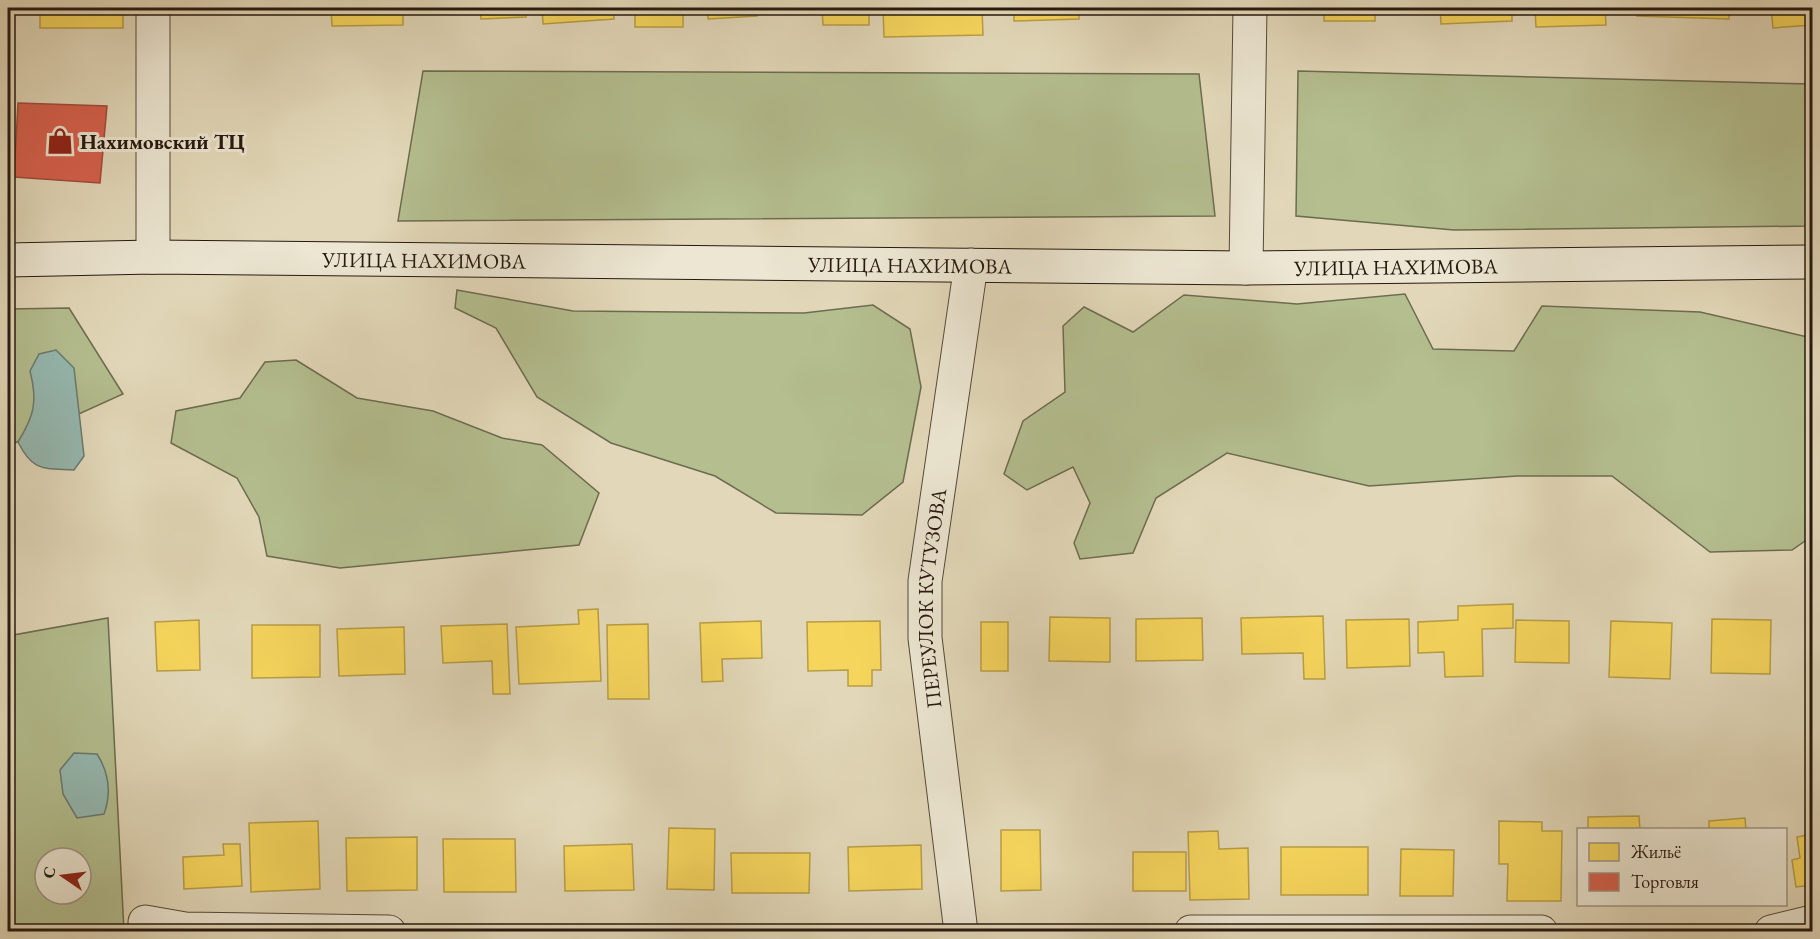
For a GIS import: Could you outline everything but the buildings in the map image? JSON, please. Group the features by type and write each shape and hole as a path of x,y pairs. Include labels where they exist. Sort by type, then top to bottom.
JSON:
{"street":[{"path":"153,8 153,257"},
{"path":"1246,268 1250,8"},
{"name":"УЛИЦА НАХИМОВА","path":"8,260 153,257 1246,268 1812,262"},
{"name":"ПЕРЕУЛОК КУТУЗОВА","path":"961,932 925,638 925,581 971,265"},
{"path":"145,922 185,929 388,932"},
{"path":"1771,932 1812,922"},
{"path":"1191,932 1542,932"}],"green space":[{"path":"423,71 1199,74 1215,216 398,221"},
{"path":"1298,71 1812,84 1812,226 1454,230 1296,216"},
{"path":"457,290 573,311 804,313 873,305 910,329 921,387 903,482 862,515 776,513 715,476 611,443 537,397 496,328 455,308"},
{"path":"1405,294 1433,349 1514,351 1542,306 1700,312 1812,338 1812,536 1792,550 1710,552 1612,476 1517,476 1369,486 1227,453 1156,498 1133,553 1080,559 1074,543 1090,503 1073,467 1027,490 1004,474 1023,421 1065,392 1063,326 1084,307 1133,332 1184,295 1297,304"},
{"path":"69,308 123,394 8,446 8,309"},
{"path":"296,360 357,398 433,411 502,438 542,445 599,493 579,545 340,568 267,556 259,517 237,478 171,443 176,411 240,398 265,362"},
{"path":"108,618 124,931 8,932 8,636"}],"water":[{"path":"56,350 74,368 84,456 74,470 47,468 34,464 23,452 18,442 28,424 33,408 34,392 30,371 39,354"},
{"path":"74,753 97,754 101,761 108,783 108,798 104,814 77,818 63,794 60,770"}],"place":[{"name":"Нахимовский ТЦ","path":"60,141"}]}
